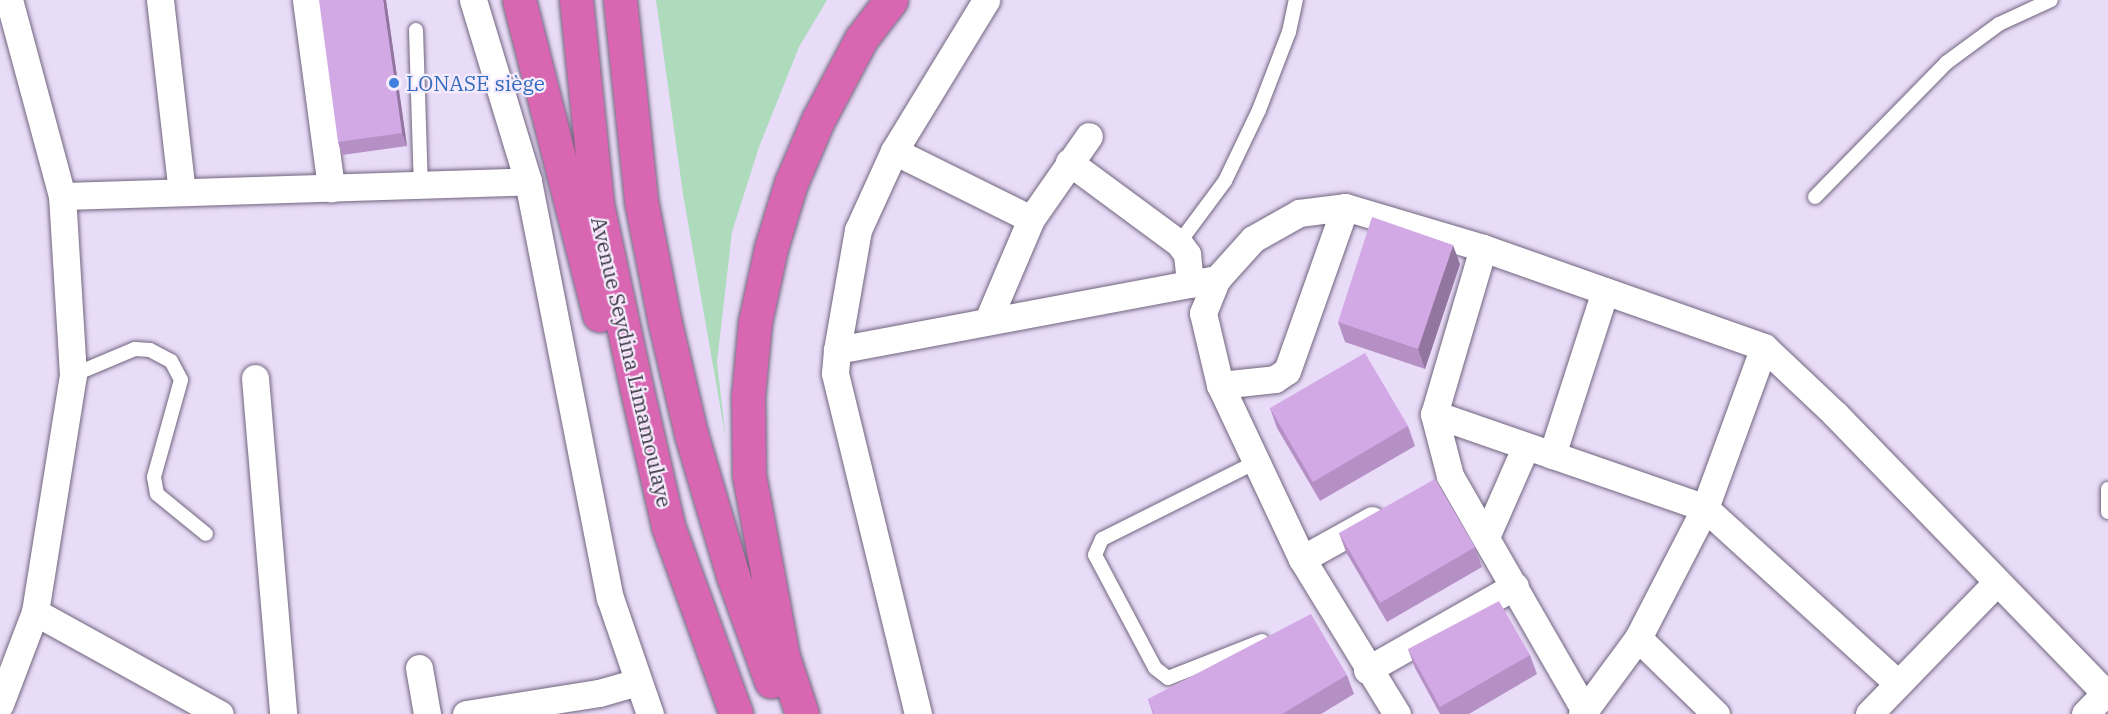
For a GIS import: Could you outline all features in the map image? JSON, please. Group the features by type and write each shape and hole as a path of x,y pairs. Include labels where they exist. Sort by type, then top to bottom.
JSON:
{"highway":[{"path":"519,0 589,278 668,526"},
{"name":"Avenue Seydina Limamoulaye","path":"576,0 597,204 668,526 736,714"},
{"name":"Avenue Seydina Limamoulaye","path":"620,0 641,201 665,323 691,434 729,565 782,714"},
{"path":"802,714 783,657 748,475 748,397 755,322 771,248 791,183 818,120 861,39 891,0"}],"street":[{"path":"0,704 35,612 73,375 62,196 9,0"},
{"path":"160,0 182,192"},
{"path":"306,0 331,188"},
{"path":"473,0 528,181 610,598 636,682 650,714"},
{"path":"918,714 835,373 837,350 858,230 894,151 986,0"},
{"path":"988,320 1031,219 1089,136"},
{"path":"894,151 1031,219"},
{"path":"1069,162 1179,243 1187,254 1190,284"},
{"path":"62,196 528,181"},
{"path":"1220,385 1275,379 1287,371 1345,207"},
{"path":"1397,714 1328,615 1220,385 1203,313 1217,279 1253,239 1299,213 1345,207 1483,248 1764,347 1835,414 2106,694 2085,714"},
{"path":"1483,248 1434,414 1440,481 1486,537 1584,712 1638,638 1705,508 1764,347"},
{"path":"837,350 1217,279"},
{"path":"1552,455 1605,291"},
{"path":"255,378 283,714"},
{"path":"1434,414 1705,508 1897,683"},
{"path":"1486,537 1526,446"},
{"path":"1302,559 1391,509"},
{"path":"1869,714 1997,582"},
{"path":"1367,670 1515,586"},
{"path":"35,612 220,714"},
{"path":"1638,638 1716,714"},
{"path":"419,668 428,714"},
{"path":"466,714 599,693 636,682"}],"lane":[{"path":"1179,243 1225,181 1263,99 1289,32 1296,0"},
{"path":"1815,197 1946,63 1999,24 2051,0"},
{"path":"416,30 421,185"},
{"path":"73,375 135,349 150,350 171,361 181,380 154,477 157,494 206,534"},
{"path":"1256,462 1102,539 1095,555 1155,668 1168,678 1279,635"},
{"path":"2108,489 2108,512"}],"green space":[{"path":"656,0 827,0 799,47 759,147 732,232 717,362 726,440 683,194"}],"building":[{"path":"319,0 383,0 402,133 338,142"},
{"path":"1372,217 1453,245 1418,349 1338,322"},
{"path":"1365,353 1408,426 1313,482 1270,408"},
{"path":"1435,479 1475,547 1380,603 1339,533"},
{"path":"1499,601 1530,655 1440,707 1408,649"},
{"path":"1311,614 1347,675 1282,714 1154,714 1148,699"}],"place":[{"name":"LONASE siège","path":"394,83"}]}
